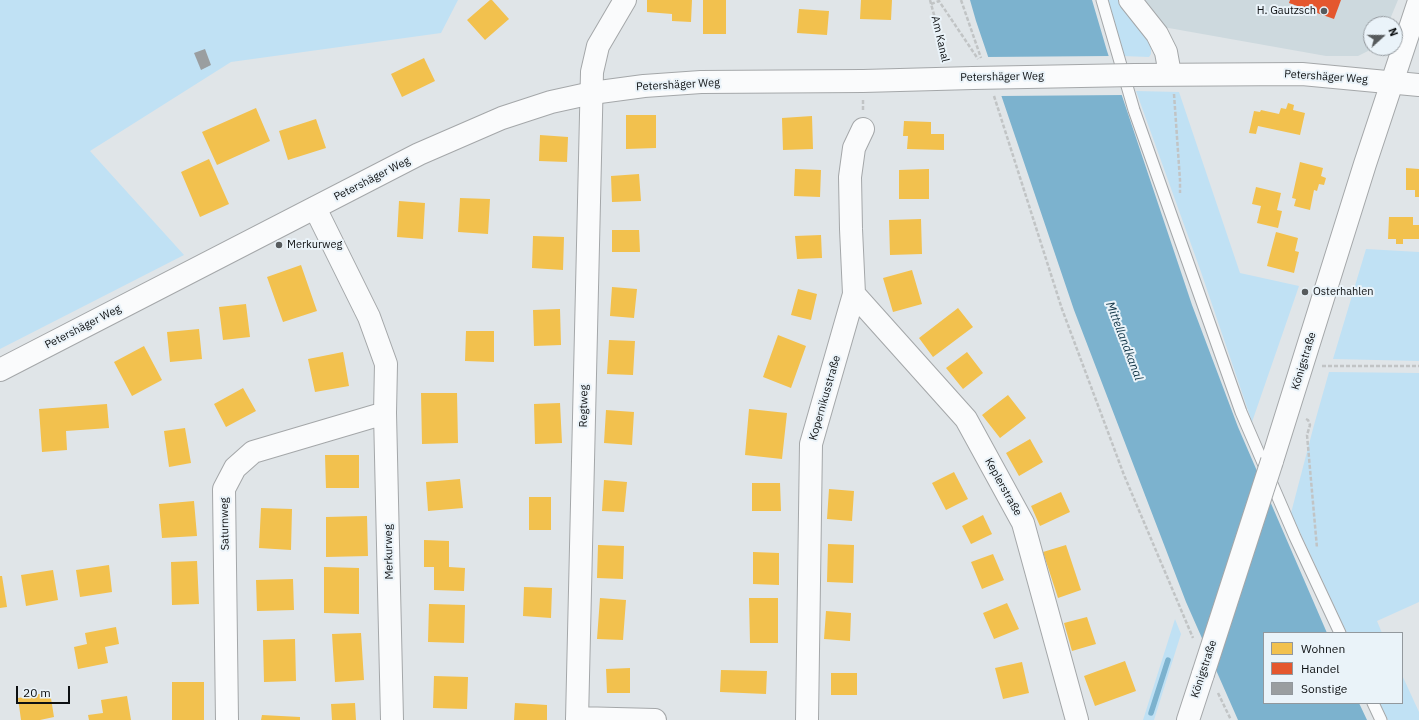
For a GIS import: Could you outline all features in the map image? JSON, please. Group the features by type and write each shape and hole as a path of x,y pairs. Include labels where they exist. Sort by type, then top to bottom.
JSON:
{"street":[{"name":"Regtweg","path":"577,719 592,72 598,46 625,0"},
{"path":"1130,0 1157,34 1166,52 1170,74"},
{"name":"Königstraße","path":"1188,720 1303,366 1320,307 1419,1"},
{"name":"Petershäger Weg","path":"0,370 420,154 502,118 552,102 592,93 644,86 701,82 863,81 948,78 980,69 1135,75 1302,74 1419,85"},
{"name":"Kopernikusstraße","path":"807,720 811,444 854,294 850,177 854,148 863,129"},
{"name":"Merkurweg","path":"315,208 369,317 386,364 392,720"},
{"name":"Keplerstraße","path":"854,294 966,419 1023,523 1077,720"},
{"name":"Saturnweg","path":"227,720 224,489 235,468 253,452 386,413"},
{"path":"577,719 655,720"}],"lane":[{"path":"1102,0 1134,110 1241,412 1340,632"},
{"path":"1373,704 1380,720"}],"path":[{"name":"Am Kanal","path":"930,0 946,58 948,78"},
{"path":"961,0 980,69"},
{"path":"931,4 939,1 980,69"},
{"path":"1170,74 1174,96 1180,180 1179,206 1172,218"},
{"path":"863,81 863,129"},
{"path":"994,94 1062,308 1124,475 1194,640"},
{"path":"1303,366 1419,366"},
{"path":"1288,411 1308,420 1310,424 1307,435 1319,567 1311,571"},
{"path":"1217,691 1231,720"}],"shaded area":[{"path":"0,0 458,0 441,33 231,62 90,151 184,255 0,349"},
{"path":"1107,0 1120,0 1151,46 1151,54 1149,57 1122,56"},
{"path":"1141,0 1398,0 1391,16 1363,16 1363,54 1358,56 1326,56 1163,27"},
{"path":"1136,91 1179,92 1240,273 1299,286 1252,422 1201,272"},
{"path":"1366,249 1419,252 1419,361 1333,359"},
{"path":"1329,372 1419,373 1419,602 1377,621 1382,632 1347,632 1291,513"},
{"path":"1175,619 1181,634 1154,720 1143,720"},
{"path":"1403,677 1419,712 1419,720 1388,720 1380,704 1403,704"}],"water":[{"name":"Mittellandkanal","path":"970,0 1092,0 1107,51 1192,305 1238,427 1327,632 1263,632 1263,704 1359,704 1367,720 1238,720 1186,602 1074,310"}],"pier":[{"path":"1110,56 1124,95 1000,96 986,57"}],"building: Wohnen":[{"path":"490,0 492,0 509,19 485,40 467,20"},
{"path":"647,0 692,0 691,22 672,21 672,14 647,12"},
{"path":"703,0 726,0 726,34 703,34"},
{"path":"861,0 892,0 891,20 860,19"},
{"path":"799,9 829,11 827,35 797,33"},
{"path":"424,58 435,81 402,97 391,74"},
{"path":"1288,103 1294,105 1293,110 1305,113 1300,135 1258,126 1256,134 1249,133 1254,111 1260,112 1261,110 1279,114 1281,108 1286,109"},
{"path":"256,108 270,141 217,165 202,132"},
{"path":"626,115 656,115 656,148 626,149"},
{"path":"812,116 813,149 783,150 782,118"},
{"path":"316,119 326,148 288,160 279,131"},
{"path":"904,121 931,122 931,134 944,134 944,150 907,149 908,136 903,136"},
{"path":"540,135 568,137 567,162 539,161"},
{"path":"209,159 229,204 200,217 181,172"},
{"path":"1300,162 1323,168 1321,176 1326,178 1324,185 1319,184 1317,191 1314,190 1310,210 1294,206 1296,199 1292,198"},
{"path":"1406,168 1419,169 1419,197 1415,197 1415,190 1406,190"},
{"path":"795,169 821,170 820,197 794,196"},
{"path":"929,169 929,199 899,199 899,170"},
{"path":"639,174 641,201 612,202 611,176"},
{"path":"1256,187 1281,193 1277,210 1282,211 1278,228 1257,223 1261,206 1252,204"},
{"path":"460,198 490,199 488,234 458,232"},
{"path":"399,201 425,203 423,239 397,237"},
{"path":"1389,217 1413,217 1413,225 1419,225 1419,239 1403,239 1403,244 1396,244 1396,239 1388,239"},
{"path":"921,219 922,254 890,255 889,220"},
{"path":"612,230 639,230 640,252 612,252"},
{"path":"1276,232 1298,238 1295,251 1299,252 1294,273 1267,266"},
{"path":"821,235 822,258 797,259 795,236"},
{"path":"533,236 564,237 563,270 532,268"},
{"path":"301,265 317,311 283,322 267,277"},
{"path":"912,270 922,304 893,312 883,278"},
{"path":"612,287 637,289 634,318 610,316"},
{"path":"798,289 817,294 811,320 791,315"},
{"path":"246,304 250,337 223,340 219,307"},
{"path":"958,308 973,327 933,357 919,338"},
{"path":"560,309 561,345 534,346 533,310"},
{"path":"199,329 202,359 170,362 167,332"},
{"path":"466,331 494,331 494,362 465,361"},
{"path":"778,335 806,346 791,388 763,377"},
{"path":"609,340 635,341 633,375 607,374"},
{"path":"144,346 162,380 132,396 114,362"},
{"path":"343,352 349,386 315,392 308,359"},
{"path":"967,352 983,373 963,389 946,368"},
{"path":"243,388 256,411 226,427 214,404"},
{"path":"421,393 457,393 458,443 422,444"},
{"path":"1008,395 1026,418 1000,438 982,415"},
{"path":"560,403 562,443 535,444 534,404"},
{"path":"107,404 109,428 66,431 67,450 42,452 39,409"},
{"path":"749,409 787,413 782,459 745,455"},
{"path":"606,410 634,412 632,445 604,443"},
{"path":"185,428 191,463 169,467 164,431"},
{"path":"1030,439 1043,462 1019,476 1006,453"},
{"path":"325,455 359,455 359,488 326,488"},
{"path":"954,472 968,499 946,510 932,483"},
{"path":"460,479 463,508 428,511 426,482"},
{"path":"604,480 627,482 624,512 602,511"},
{"path":"752,483 780,483 781,511 752,511"},
{"path":"829,489 854,491 852,521 827,519"},
{"path":"1061,492 1070,512 1040,526 1031,506"},
{"path":"529,497 551,497 551,530 529,530"},
{"path":"194,501 197,536 162,538 159,504"},
{"path":"261,508 292,509 291,550 259,548"},
{"path":"983,515 992,534 971,544 962,526"},
{"path":"367,516 368,556 326,557 326,517"},
{"path":"424,540 449,541 449,567 465,568 464,591 434,590 434,567 424,567"},
{"path":"828,544 854,545 853,583 827,582"},
{"path":"598,545 624,546 623,579 597,578"},
{"path":"1066,545 1081,590 1058,598 1043,552"},
{"path":"753,552 779,553 779,585 753,584"},
{"path":"993,554 1004,580 982,589 971,562"},
{"path":"197,561 199,604 172,605 171,562"},
{"path":"109,565 112,592 80,597 76,570"},
{"path":"324,567 359,568 359,614 324,613"},
{"path":"53,570 58,600 26,606 21,575"},
{"path":"0,576 2,576 7,607 0,608"},
{"path":"293,579 294,610 257,611 256,580"},
{"path":"524,587 552,588 551,618 523,616"},
{"path":"600,598 626,600 623,640 597,639"},
{"path":"749,598 778,598 778,643 750,643"},
{"path":"1007,603 1019,629 994,639 983,613"},
{"path":"429,604 465,605 464,643 428,642"},
{"path":"826,611 851,613 850,641 824,639"},
{"path":"1087,617 1096,644 1072,651 1064,623"},
{"path":"116,627 119,644 105,647 108,663 78,669 74,647 87,644 85,633"},
{"path":"361,633 364,680 335,682 332,634"},
{"path":"295,639 296,681 264,682 263,640"},
{"path":"1125,661 1136,691 1095,706 1084,676"},
{"path":"1022,662 1029,693 1003,699 995,668"},
{"path":"630,668 630,693 607,693 606,669"},
{"path":"721,670 767,671 766,694 720,692"},
{"path":"831,673 857,673 857,695 831,695"},
{"path":"434,676 468,677 467,709 433,708"},
{"path":"172,682 204,682 204,720 172,720"},
{"path":"50,692 54,717 40,720 21,720 18,698"},
{"path":"127,696 131,720 89,720 88,715 103,713 101,700"},
{"path":"355,703 356,720 332,720 331,704"},
{"path":"515,703 547,705 547,720 514,720"},
{"path":"262,715 300,717 300,720 261,720"}],"building: Handel":[{"name":"H. Gautzsch","path":"1290,0 1341,0 1334,19 1289,3"}],"building: Sonstige":[{"path":"205,49 211,65 201,70 194,53"}],"waterway":[{"path":"1151,713 1168,660"}],"place":[{"name":"H. Gautzsch","path":"1324,11"},
{"name":"Merkurweg","path":"279,245"},
{"name":"Osterhahlen","path":"1305,292"}]}
